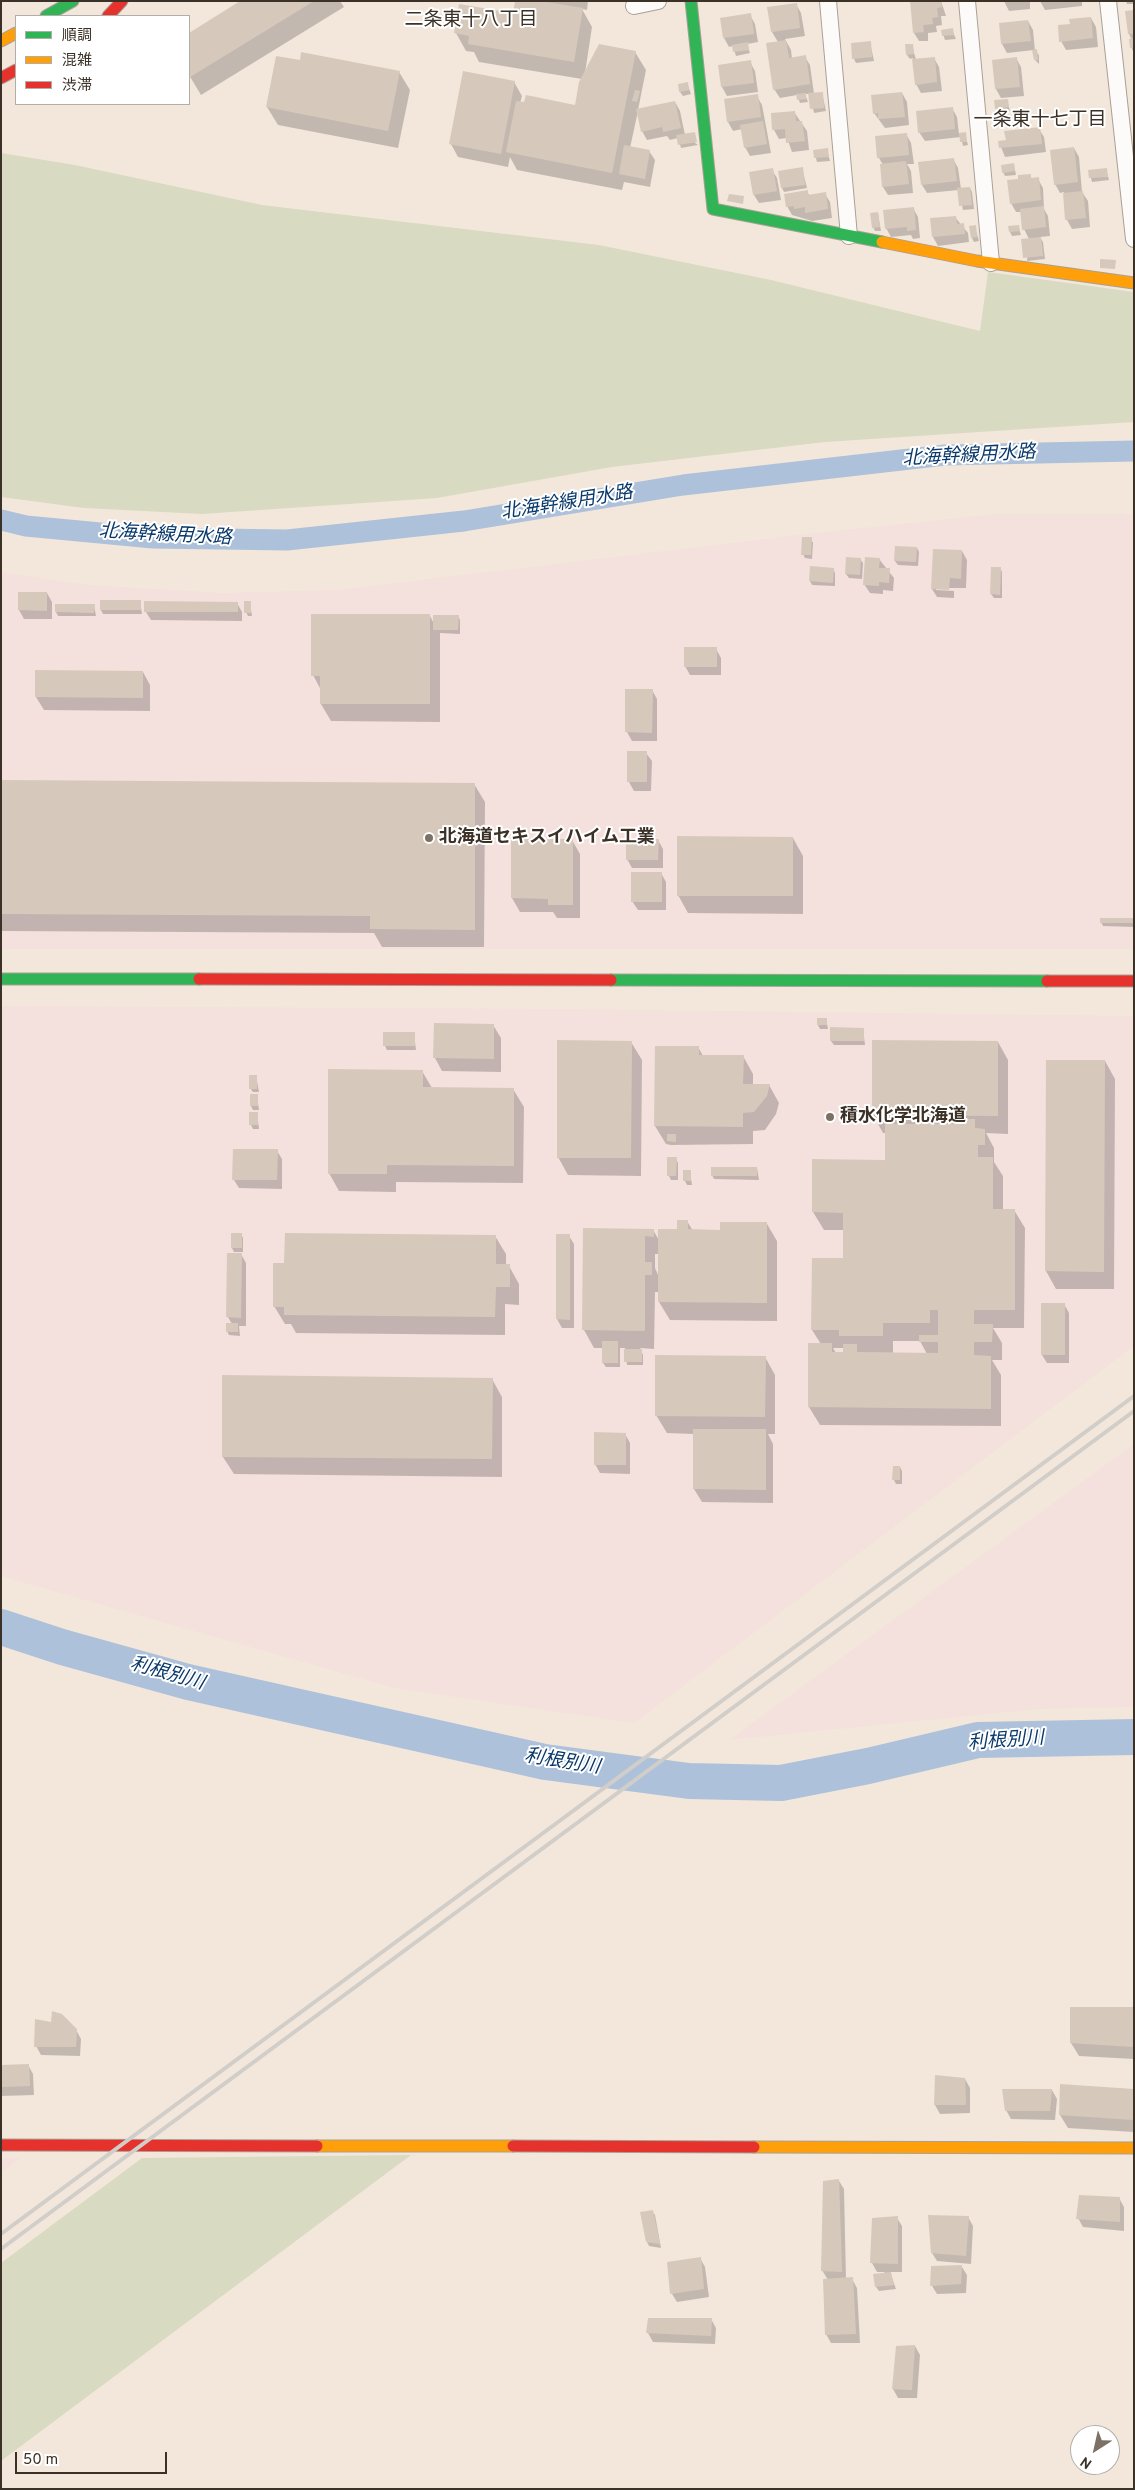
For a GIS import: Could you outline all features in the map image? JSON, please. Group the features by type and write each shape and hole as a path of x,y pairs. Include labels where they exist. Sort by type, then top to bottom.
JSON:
{"main road":[{"path":"48,15 73,1"},
{"path":"109,15 122,1"},
{"path":"692,1 713,209 991,263 1134,283"},
{"path":"1,41 15,34"},
{"path":"1,78 15,71"},
{"path":"1,979 1134,981"},
{"path":"1,2145 1134,2148"}],"street":[{"path":"634,6 658,1"},
{"path":"828,1 849,236"},
{"path":"967,1 991,263"},
{"path":"1108,1 1134,239"}],"shaded area":[{"path":"995,514 1134,514 1134,949 1,949 1,572 87,585 223,593 337,590 807,534"},
{"path":"1,1006 565,1009 1134,1016 1134,1346 634,1723 394,1688 1,1576"},
{"path":"1134,1444 1134,1707 1037,1709 729,1740"},
{"path":"1,2158 20,2158 1,2173"}],"green space":[{"path":"1,153 75,165 262,205 599,245 771,280 980,331 988,272 1134,292 1134,422 825,442 612,467 437,498 202,514 84,508 1,497"},
{"path":"411,2155 1,2461 1,2263 142,2158"}],"building":[{"path":"240,1 314,1 190,77 190,32"},
{"path":"515,1 540,1 583,8 574,62 468,44 469,36 454,33 459,4 513,13"},
{"path":"910,1 941,1 942,7 937,8 938,17 932,18 933,24 923,25 924,32 913,33"},
{"path":"797,3 800,28 771,32 767,7"},
{"path":"1134,10 1134,34 1128,34 1125,11"},
{"path":"751,13 754,34 723,38 720,18"},
{"path":"1091,17 1093,38 1059,42 1058,25 1070,24 1069,19"},
{"path":"1028,20 1031,41 1001,44 999,23"},
{"path":"953,28 954,35 942,36 941,30"},
{"path":"1134,38 1134,47 1130,48 1129,39"},
{"path":"786,40 789,58 806,55 810,84 773,90 766,43"},
{"path":"871,41 872,57 852,59 851,43"},
{"path":"748,42 749,50 733,52 732,45"},
{"path":"599,44 636,51 612,173 506,152 516,101 524,102 526,95 575,105 579,82"},
{"path":"905,44 913,44 914,54 906,55"},
{"path":"1037,49 1038,60 1034,60 1032,50"},
{"path":"301,52 400,71 388,131 266,107 276,56 300,60"},
{"path":"935,57 937,82 915,85 912,59"},
{"path":"1017,57 1020,87 995,89 992,60"},
{"path":"751,60 754,83 721,87 718,65"},
{"path":"463,71 515,81 501,154 449,144"},
{"path":"688,82 689,90 679,92 678,84"},
{"path":"635,90 640,91 637,102 632,101"},
{"path":"823,92 824,108 810,109 808,93"},
{"path":"902,92 905,117 878,119 878,113 873,114 871,95"},
{"path":"806,93 806,99 797,100 796,94"},
{"path":"758,94 761,117 727,122 724,99"},
{"path":"1008,99 1009,107 995,109 994,100"},
{"path":"675,101 681,128 663,132 662,127 641,132 636,109"},
{"path":"953,107 955,129 918,133 916,111"},
{"path":"795,111 796,121 802,121 805,141 786,143 785,129 772,130 771,113"},
{"path":"763,121 767,144 744,148 740,125"},
{"path":"1040,127 1042,144 999,148 998,141 1006,140 1004,131"},
{"path":"695,132 697,142 678,145 676,135"},
{"path":"966,132 967,142 960,142 959,133"},
{"path":"907,133 909,155 877,158 875,136"},
{"path":"624,145 650,150 645,179 619,174"},
{"path":"1074,147 1078,182 1054,185 1050,150"},
{"path":"828,148 829,157 814,158 813,150"},
{"path":"954,158 957,181 921,185 918,162"},
{"path":"906,161 909,184 882,187 880,164"},
{"path":"1014,163 1015,171 1002,173 1001,165"},
{"path":"803,167 805,185 781,188 778,171"},
{"path":"773,168 777,191 753,195 749,172"},
{"path":"1107,168 1108,177 1089,178 1088,170"},
{"path":"1031,174 1031,178 1039,177 1041,200 1010,204 1007,180 1018,179 1018,175"},
{"path":"970,187 972,205 959,206 957,188"},
{"path":"808,190 808,195 826,192 828,209 805,213 805,207 794,209 794,206 786,207 784,194"},
{"path":"1083,191 1086,218 1065,220 1063,193"},
{"path":"729,194 744,196 743,204 727,201"},
{"path":"1044,206 1046,227 1022,230 1020,209"},
{"path":"914,207 916,230 907,231 907,227 885,229 883,210"},
{"path":"878,212 880,227 872,228 870,213"},
{"path":"956,216 957,224 964,223 965,234 932,237 930,218"},
{"path":"976,225 977,237 971,238 969,226"},
{"path":"1019,225 1020,231 1009,232 1008,226"},
{"path":"1041,237 1043,256 1023,258 1021,239"},
{"path":"1100,259 1116,260 1115,269 1100,268"},
{"path":"802,537 812,537 811,555 801,555"},
{"path":"895,546 917,547 916,562 894,561"},
{"path":"933,549 962,550 961,579 950,578 949,590 931,589"},
{"path":"846,557 861,558 860,575 845,574"},
{"path":"865,557 880,558 879,568 890,568 889,583 879,582 879,586 863,585"},
{"path":"810,566 834,568 833,583 809,581"},
{"path":"991,567 1001,567 1000,595 990,594"},
{"path":"18,592 47,592 47,611 18,610"},
{"path":"100,600 141,600 141,610 100,610"},
{"path":"144,601 238,602 238,612 144,612"},
{"path":"244,601 251,601 251,613 244,613"},
{"path":"55,604 95,604 94,613 55,612"},
{"path":"311,614 430,614 430,704 320,704 320,676 311,676"},
{"path":"433,615 459,615 458,630 433,630"},
{"path":"684,647 717,647 717,667 684,667"},
{"path":"35,670 143,671 143,698 35,697"},
{"path":"625,689 653,689 652,733 625,732"},
{"path":"627,751 647,751 647,782 627,782"},
{"path":"1,780 475,783 475,930 370,929 370,916 1,914"},
{"path":"677,836 793,837 793,896 677,896"},
{"path":"511,839 573,839 573,905 548,905 548,899 511,898"},
{"path":"626,839 659,839 658,860 626,860"},
{"path":"631,872 662,872 662,902 631,902"},
{"path":"1100,918 1134,918 1134,923 1100,923"},
{"path":"817,1018 827,1018 827,1025 817,1025"},
{"path":"434,1023 494,1024 494,1059 433,1058"},
{"path":"830,1027 864,1028 864,1041 830,1041"},
{"path":"383,1032 415,1032 415,1046 383,1046"},
{"path":"557,1040 632,1041 631,1158 557,1158"},
{"path":"872,1040 998,1041 998,1116 872,1115"},
{"path":"655,1046 699,1046 699,1055 744,1055 743,1084 770,1084 767,1096 754,1112 743,1113 743,1127 654,1126"},
{"path":"1046,1060 1105,1060 1104,1272 1045,1271"},
{"path":"328,1069 423,1070 423,1087 514,1088 514,1166 387,1165 387,1174 328,1174"},
{"path":"249,1075 257,1075 257,1089 249,1089"},
{"path":"250,1094 258,1094 258,1106 250,1106"},
{"path":"249,1112 258,1112 258,1125 249,1125"},
{"path":"960,1119 975,1119 975,1128 985,1129 985,1145 978,1145 978,1157 993,1157 993,1209 1015,1209 1015,1310 974,1310 974,1324 993,1324 992,1342 974,1342 974,1355 991,1356 991,1409 808,1407 808,1343 832,1343 832,1352 843,1352 843,1344 857,1344 857,1352 938,1353 938,1342 919,1342 919,1335 938,1335 938,1310 930,1310 930,1323 883,1323 883,1336 839,1336 839,1330 811,1330 812,1258 843,1258 843,1213 812,1212 812,1159 885,1160 885,1124 960,1124"},
{"path":"667,1134 676,1134 676,1142 667,1141"},
{"path":"233,1149 278,1149 277,1180 232,1180"},
{"path":"667,1157 677,1157 676,1176 667,1176"},
{"path":"711,1167 757,1167 757,1176 711,1176"},
{"path":"683,1170 691,1170 691,1181 683,1181"},
{"path":"677,1220 688,1220 688,1229 720,1230 720,1222 767,1222 767,1303 658,1302 658,1229 677,1229"},
{"path":"583,1228 654,1229 654,1237 645,1236 645,1262 652,1262 652,1275 645,1275 645,1331 582,1330"},
{"path":"231,1233 242,1233 242,1248 231,1248"},
{"path":"285,1233 496,1235 496,1264 510,1264 510,1287 496,1287 495,1317 284,1315 284,1307 273,1307 273,1263 284,1263"},
{"path":"556,1234 570,1234 570,1320 556,1319"},
{"path":"227,1253 242,1253 241,1318 226,1317"},
{"path":"1041,1303 1065,1303 1065,1355 1041,1355"},
{"path":"226,1323 238,1323 238,1332 226,1332"},
{"path":"602,1341 618,1341 618,1363 602,1363"},
{"path":"624,1349 642,1349 642,1362 624,1362"},
{"path":"655,1355 766,1356 765,1417 655,1416"},
{"path":"222,1375 493,1378 492,1459 222,1457"},
{"path":"693,1429 766,1429 766,1490 693,1489"},
{"path":"594,1432 626,1433 626,1465 594,1465"},
{"path":"893,1466 900,1466 900,1480 892,1480"},
{"path":"1070,2007 1134,2007 1134,2047 1070,2043"},
{"path":"52,2011 62,2014 77,2029 76,2047 34,2047 35,2019 51,2022"},
{"path":"29,2064 30,2086 1,2087 1,2065"},
{"path":"935,2075 965,2078 966,2105 934,2105"},
{"path":"1060,2084 1134,2089 1134,2120 1059,2115"},
{"path":"1002,2089 1052,2089 1050,2111 1005,2111"},
{"path":"839,2179 842,2272 821,2271 823,2181"},
{"path":"1079,2195 1120,2197 1120,2222 1076,2219"},
{"path":"653,2210 660,2244 646,2242 640,2212"},
{"path":"928,2215 969,2216 966,2256 931,2253"},
{"path":"898,2216 898,2264 870,2263 872,2218"},
{"path":"701,2257 704,2289 670,2294 667,2262"},
{"path":"962,2265 961,2284 930,2286 931,2266"},
{"path":"891,2272 894,2285 875,2287 873,2274"},
{"path":"853,2277 856,2334 825,2335 823,2279"},
{"path":"648,2318 712,2318 711,2336 646,2333"},
{"path":"915,2345 912,2390 892,2389 896,2346"}],"waterway":[{"name":"北海幹線用水路","path":"1,520 26,526 153,538 287,540 464,521 683,485 945,455 1134,451"},
{"name":"利根別川","path":"1,1627 62,1647 188,1682 545,1762 689,1781 781,1783 868,1766 978,1740 1134,1737"}],"railway":[{"path":"1,2234 1134,1396"},
{"path":"1,2249 1134,1411"}],"traffic: fast":[{"path":"48,15 73,1"},
{"path":"691,1 713,209 882,242"},
{"path":"1,979 199,979"},
{"path":"611,980 1047,981"}],"traffic: slow":[{"path":"1,41 15,34"},
{"path":"882,242 977,261 1134,283"},
{"path":"317,2146 513,2146"},
{"path":"754,2147 1134,2148"}],"traffic: jam":[{"path":"109,15 122,1"},
{"path":"1,78 15,71"},
{"path":"199,979 611,980"},
{"path":"1047,981 1134,981"},
{"path":"1,2145 317,2146"},
{"path":"513,2146 754,2147"}],"place":[{"name":"北海道セキスイハイム工業","path":"429,838"},
{"name":"積水化学北海道","path":"830,1117"}],"district":[{"name":"二条東十八丁目","path":"471,21"},
{"name":"一条東十七丁目","path":"1040,121"}]}
